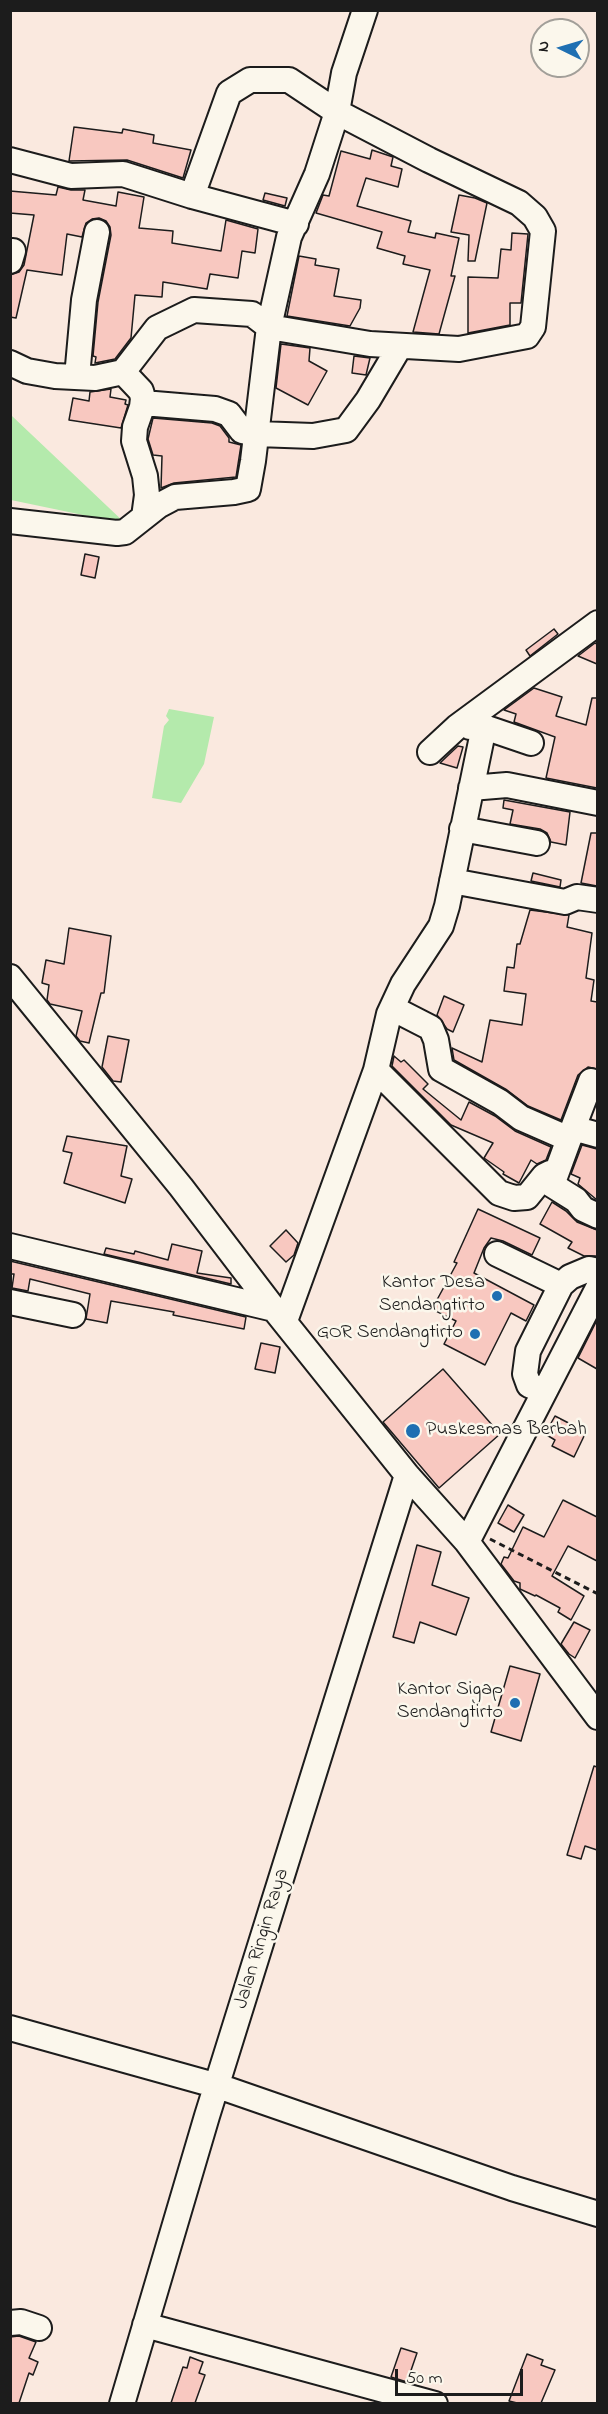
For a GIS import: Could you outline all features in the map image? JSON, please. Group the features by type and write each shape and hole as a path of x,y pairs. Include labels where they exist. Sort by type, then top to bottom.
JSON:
{"street":[{"path":"10,521 125,532 175,496 248,489 257,435 269,327 289,237 317,174 337,112 344,73 365,10"},
{"path":"10,363 27,370 55,376 95,378 123,372 157,328 194,310 252,314 269,327 370,344 459,349 527,336 533,327 543,231 535,217 519,203 337,112 289,80 250,80 229,93 192,196"},
{"path":"10,160 71,176 123,174 192,196 296,224"},
{"path":"77,377 84,300 97,232"},
{"path":"143,403 215,410 229,414 242,431 257,435 313,436 346,430 368,400 400,346"},
{"path":"123,372 141,391 143,403 135,427 134,441 145,476 147,495 144,517"},
{"path":"430,752 457,727 597,623"},
{"path":"457,727 484,727 531,743"},
{"path":"280,1315 376,1070 392,1008 403,984 441,926 484,727"},
{"path":"471,788 507,785 597,803"},
{"path":"462,829 537,843"},
{"path":"452,881 565,902 577,897 597,900"},
{"path":"10,977 182,1187 407,1475 470,1536 597,1717"},
{"path":"392,1008 431,1028 436,1040 441,1069 500,1102 521,1118 571,1134 597,1136"},
{"path":"376,1070 499,1192 514,1198 527,1197 544,1176 550,1173 555,1175"},
{"path":"591,1081 552,1185 576,1200 583,1209 597,1216"},
{"path":"10,1246 280,1315"},
{"path":"497,1254 561,1285"},
{"path":"544,1391 529,1385 525,1374 528,1351 561,1285 589,1269 597,1271"},
{"path":"470,1536 597,1288"},
{"path":"10,1302 74,1315"},
{"name":"Jalan Ringin Raya","path":"122,2403 207,2116 407,1475"},
{"path":"10,2028 217,2086 512,2188 597,2214"},
{"path":"10,2323 21,2322 39,2328"},
{"path":"145,2325 435,2403"}],"path":[{"path":"470,1536 597,1594"}],"green space":[{"path":"12,416 126,524 11,500"},
{"path":"169,709 214,717 204,764 181,803 152,798 164,726 169,720 166,716"}],"building":[{"path":"74,127 122,133 123,129 154,135 153,143 191,150 183,178 127,160 69,161"},
{"path":"372,150 393,157 391,166 402,169 398,187 366,178 357,206 411,221 408,232 435,238 436,233 459,238 451,276 455,276 439,334 413,332 430,270 403,264 405,256 377,248 382,232 316,213 323,195 329,196 341,151 370,159"},
{"path":"58,187 85,190 83,200 116,206 118,192 144,197 139,228 173,231 172,243 221,251 226,220 258,229 255,253 242,251 238,278 210,274 207,289 163,282 162,297 135,295 131,338 115,359 95,363 96,357 93,356 98,302 111,235 106,221 99,218 86,223 82,237 67,234 62,275 27,270 16,318 10,317 10,275 19,272 24,265 34,215 10,213 10,191 56,195"},
{"path":"265,193 287,198 285,206 263,200"},
{"path":"459,195 487,203 475,261 468,261 469,235 451,232"},
{"path":"512,233 528,234 521,303 510,303 510,325 468,333 468,277 498,278 501,249 511,250"},
{"path":"299,256 316,259 315,265 339,269 334,296 361,300 360,308 350,326 287,316"},
{"path":"281,344 310,348 309,361 327,371 308,405 276,388"},
{"path":"354,356 370,358 366,375 352,373"},
{"path":"111,389 110,397 126,400 125,404 128,405 121,428 69,420 73,398 89,401 90,392"},
{"path":"153,418 212,423 220,426 229,438 229,442 241,445 236,477 174,483 161,488 162,456 153,455 148,439"},
{"path":"85,554 99,557 95,578 81,575"},
{"path":"554,629 558,634 530,656 526,650"},
{"path":"595,643 597,644 597,664 578,656"},
{"path":"534,688 562,697 556,716 586,725 592,698 597,698 597,788 546,778 555,737 514,722 516,714 504,710"},
{"path":"458,746 463,747 457,768 440,763"},
{"path":"504,800 570,812 566,845 551,842 547,833 540,829 510,824 513,810 503,808"},
{"path":"591,833 597,833 597,886 581,883"},
{"path":"533,873 561,880 560,887 531,881"},
{"path":"530,910 569,915 567,927 592,933 586,978 594,980 591,1001 597,1002 597,1069 588,1067 578,1075 561,1120 528,1106 507,1090 454,1060 452,1048 482,1062 490,1020 522,1025 526,994 504,991 507,967 514,968 517,944 520,944"},
{"path":"69,928 111,936 104,993 101,993 89,1043 80,1041 76,1036 82,1011 50,1004 47,1000 49,985 42,983 46,960 64,964"},
{"path":"444,996 464,1005 453,1032 447,1029 437,1015"},
{"path":"108,1036 129,1040 121,1082 113,1081 102,1067"},
{"path":"394,1056 401,1062 404,1060 428,1084 423,1089 461,1120 469,1102 495,1116 515,1131 551,1147 546,1160 537,1164 531,1160 519,1183 503,1174 504,1172 484,1158 493,1143 451,1125 392,1066"},
{"path":"67,1136 127,1146 121,1176 132,1179 125,1203 64,1183 72,1153 63,1151"},
{"path":"582,1145 597,1149 597,1200 578,1184 580,1178 571,1174"},
{"path":"552,1202 577,1222 597,1230 597,1256 584,1256 568,1248 572,1242 540,1224"},
{"path":"478,1209 540,1238 532,1255 503,1241 491,1238 484,1248 474,1273 534,1305 526,1321 511,1313 485,1365 444,1344 456,1321 432,1309 457,1263 454,1262"},
{"path":"286,1230 298,1243 294,1255 286,1262 270,1246"},
{"path":"172,1244 202,1251 197,1273 231,1278 231,1284 104,1254 106,1248 134,1254 135,1251 168,1260"},
{"path":"10,1261 246,1317 244,1329 173,1315 174,1312 111,1301 107,1323 86,1319 90,1294 30,1279 28,1291 12,1288 14,1274 10,1274"},
{"path":"597,1320 597,1369 578,1358"},
{"path":"261,1343 280,1347 275,1373 255,1369"},
{"name":"Puskesmas Berbah","path":"443,1369 500,1434 439,1488 383,1422"},
{"path":"555,1416 586,1432 574,1457 552,1446 555,1440 545,1434"},
{"path":"563,1500 597,1517 597,1561 568,1546 552,1576 584,1596 571,1620 558,1612 560,1608 520,1589 520,1583 514,1581 501,1564 504,1557 508,1558 523,1527 544,1537"},
{"path":"508,1505 524,1515 514,1532 498,1523"},
{"path":"417,1545 441,1552 432,1585 469,1598 456,1635 420,1622 414,1643 393,1637"},
{"path":"574,1622 590,1630 575,1658 561,1644"},
{"name":"Kantor Sigap Sendangtirto","path":"510,1666 540,1674 521,1741 491,1732"},
{"path":"594,1766 597,1767 597,1850 585,1846 581,1859 567,1855"},
{"path":"19,2336 36,2342 29,2358 38,2362 33,2375 29,2373 19,2403 10,2403 10,2337"},
{"path":"401,2348 417,2353 407,2382 391,2377"},
{"path":"527,2354 543,2360 541,2365 555,2370 541,2403 509,2401"},
{"path":"190,2357 203,2362 199,2373 205,2375 195,2403 171,2403 183,2367 187,2368"}],"place":[{"name":"Kantor Desa Sendangtirto","path":"497,1296"},
{"name":"GOR Sendangtirto","path":"475,1334"},
{"name":"Puskesmas Berbah","path":"413,1431"},
{"name":"Kantor Sigap Sendangtirto","path":"515,1703"}]}
